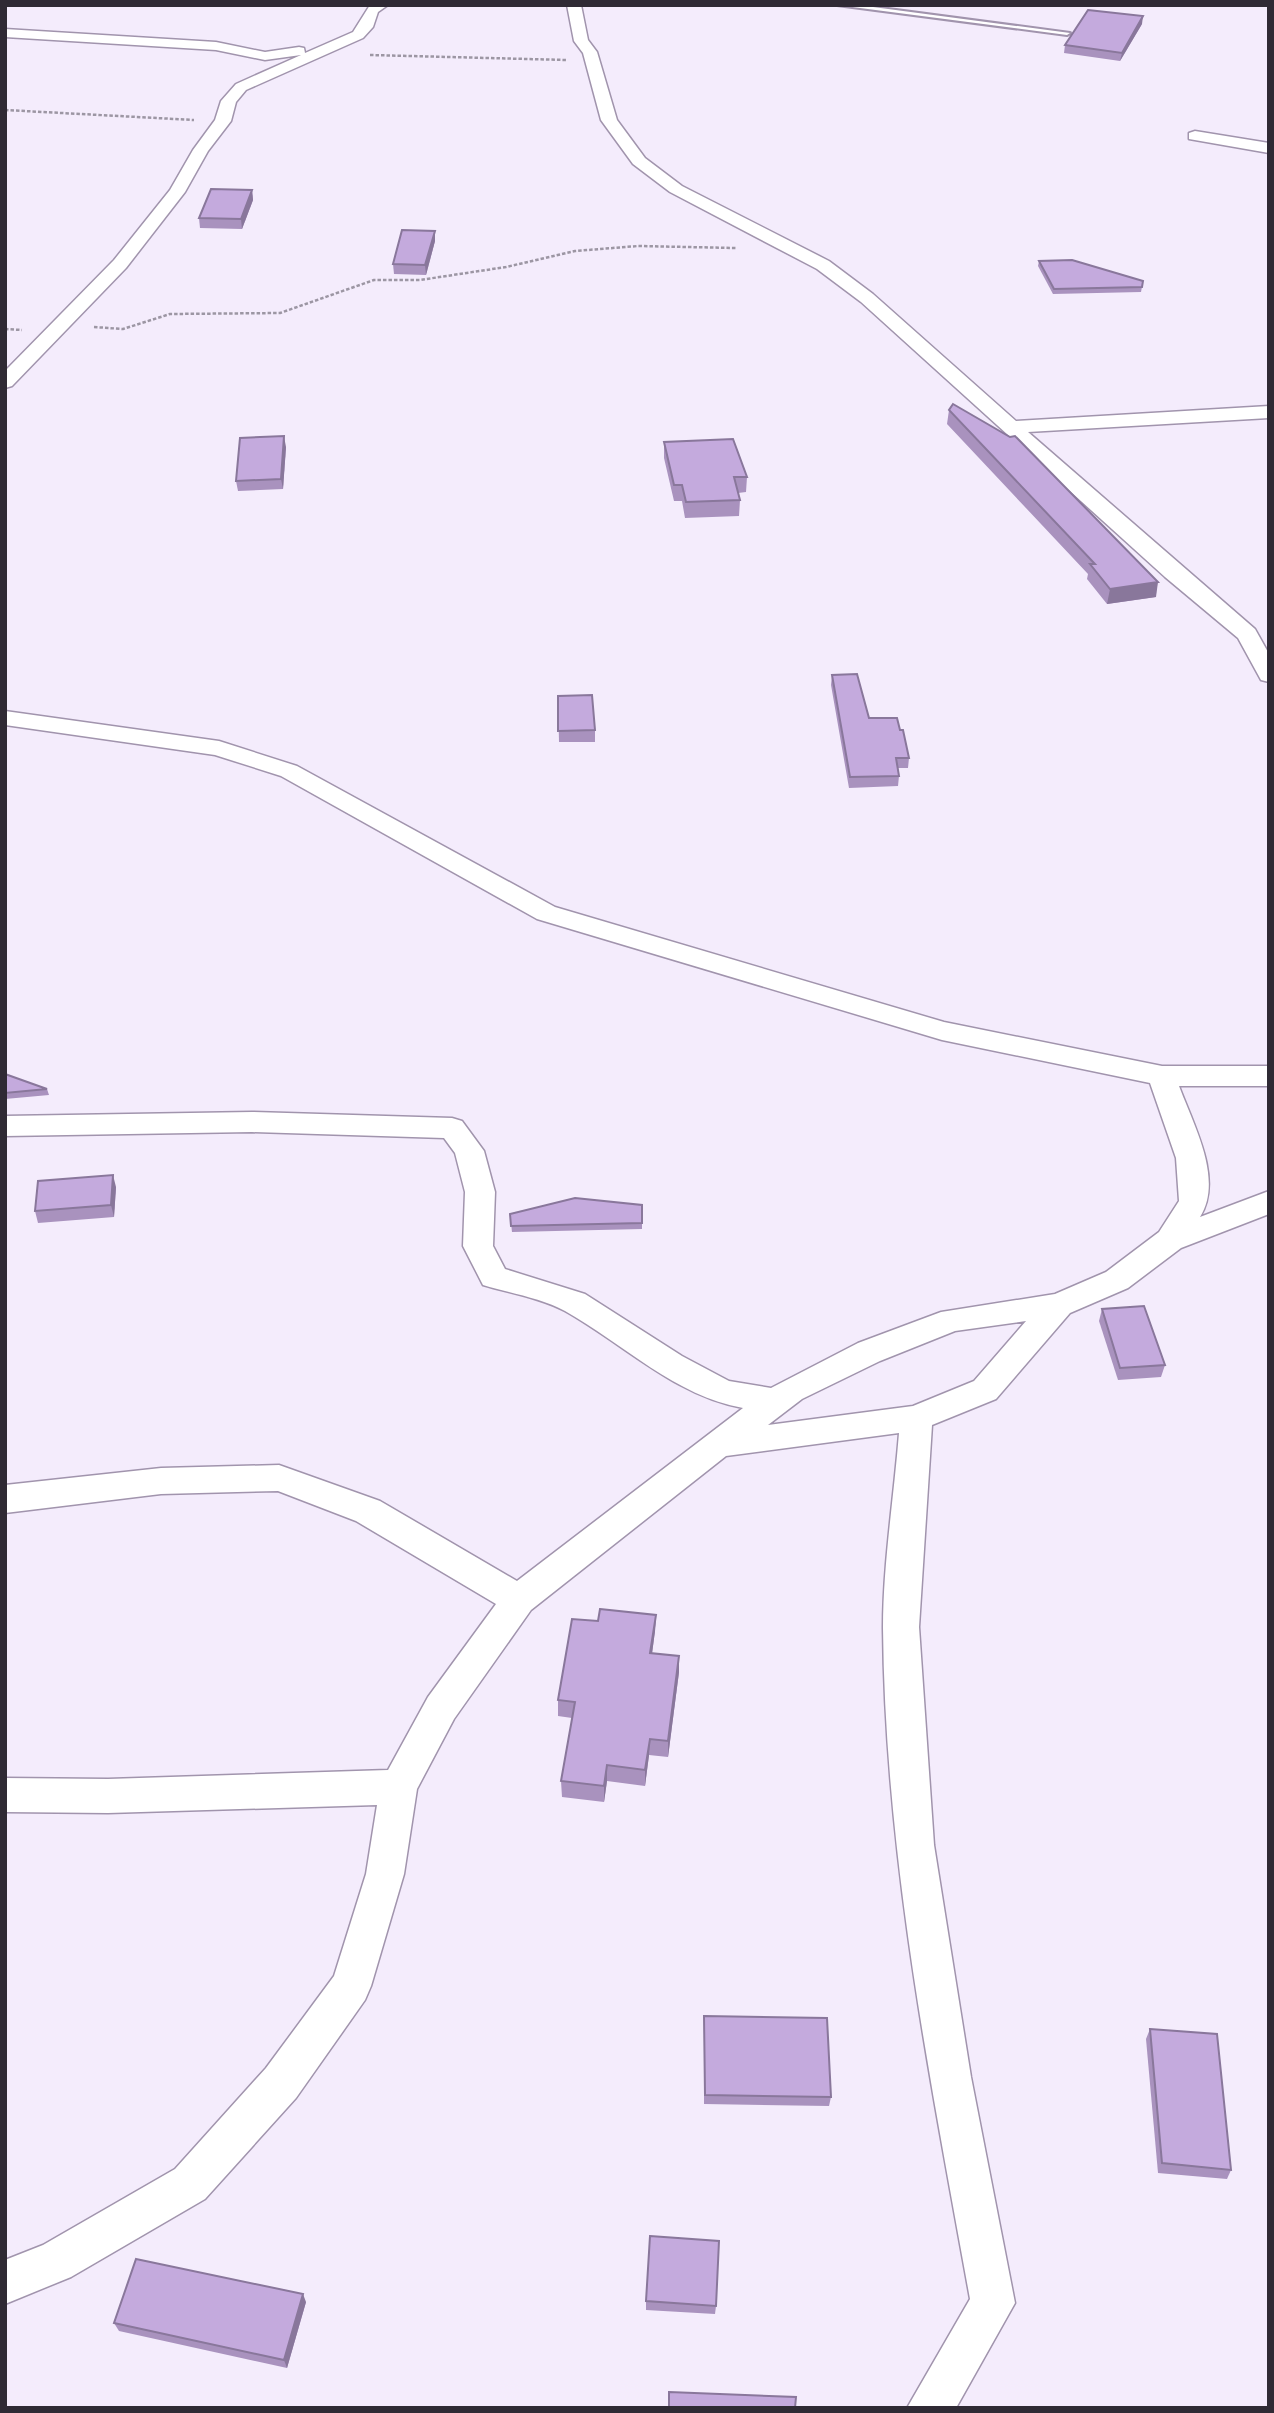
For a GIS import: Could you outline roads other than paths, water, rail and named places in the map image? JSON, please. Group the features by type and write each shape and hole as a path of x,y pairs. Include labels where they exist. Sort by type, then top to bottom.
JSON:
{"street":[{"path":"574,5 581,41 593,61 609,120 639,161 676,189 800,251 867,298 1247,634 1269,675"},
{"path":"5,382 120,264 155,215 177,192 201,150 223,121 229,101 241,87 344,42 366,27 372,8"},
{"path":"5,33 216,46 265,57 282,56 344,42"},
{"path":"1195,136 1269,148"},
{"path":"1012,427 1269,412"},
{"path":"5,718 219,748 289,771 546,913 942,1031 1162,1076 1269,1076"},
{"path":"1162,1076 1191,1158 1194,1202 1170,1240"},
{"path":"5,1126 252,1122 452,1128 470,1151 480,1192 478,1246 494,1277 574,1302 671,1365 723,1392 776,1401"},
{"path":"5,2282 56,2262 190,2185 281,2083 351,1986 385,1874 400,1787 441,1707 519,1600 776,1401 869,1352 952,1320 1059,1305 1117,1280 1170,1240 1269,1202"},
{"path":"718,1445 916,1418 985,1390 1059,1305"},
{"path":"916,1418 901,1628 915,1845 950,2077 993,2303 930,2408"},
{"path":"5,1499 161,1481 279,1478 368,1511 519,1600"},
{"path":"5,1795 108,1796 400,1787"}],"lane":[{"path":"840,5 1067,33"}]}
